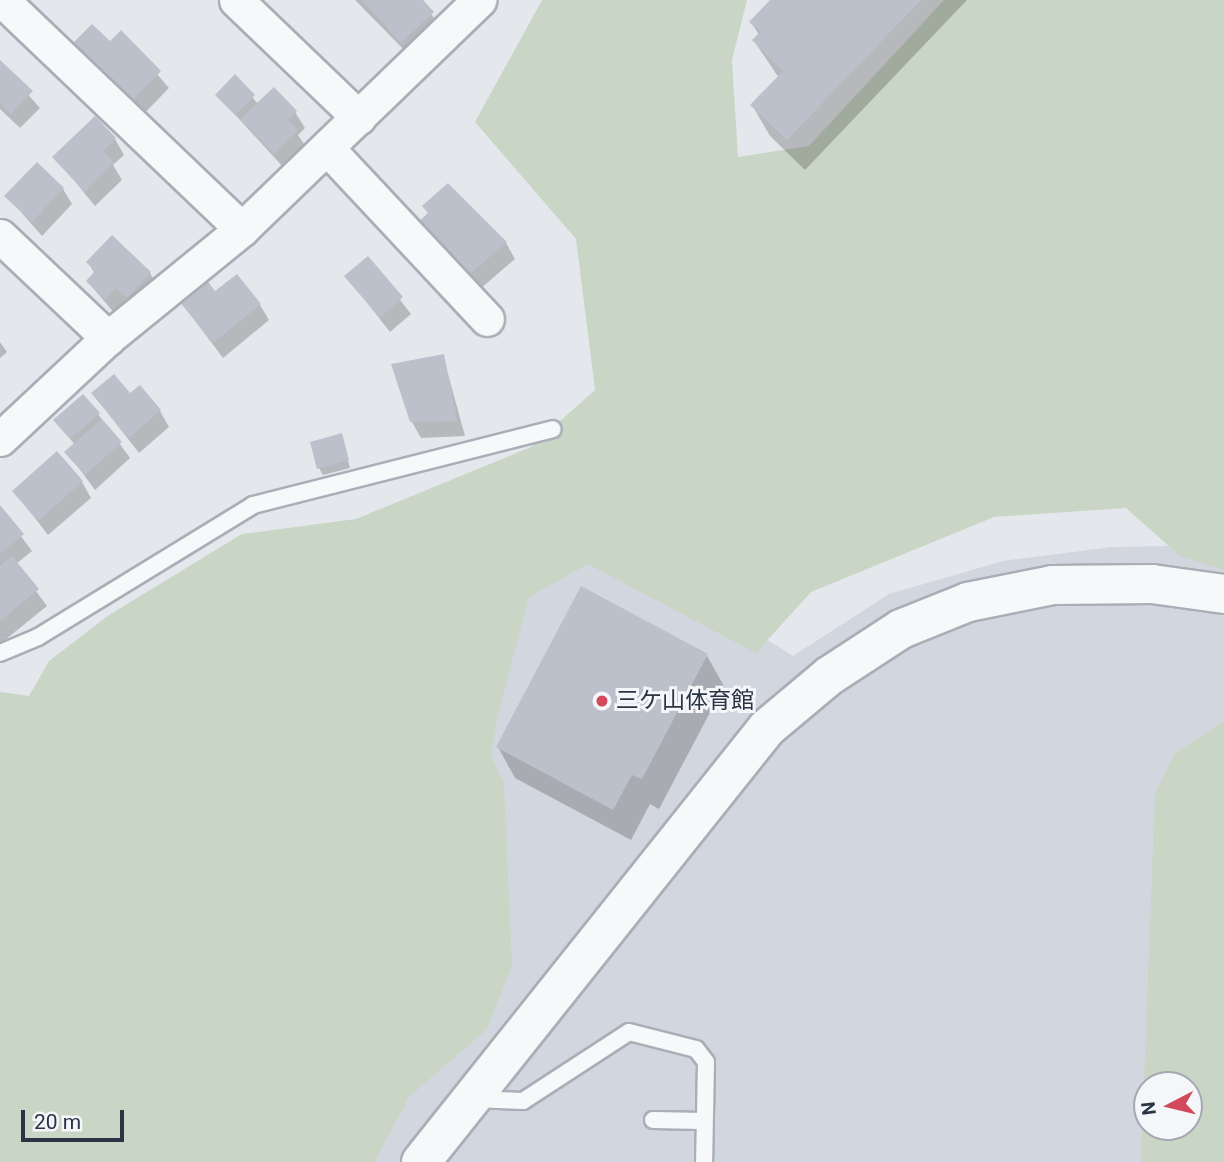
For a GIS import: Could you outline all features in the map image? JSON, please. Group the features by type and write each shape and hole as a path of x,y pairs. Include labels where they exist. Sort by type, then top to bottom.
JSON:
{"street":[{"path":"2,0 242,229"},
{"path":"236,0 359,118"},
{"path":"0,439 108,338 242,229 479,0"},
{"path":"327,148 487,319"},
{"path":"0,236 108,338"},
{"path":"421,1162 467,1099 767,728 830,676 901,629 992,597 1052,585 1152,584 1224,594"}],"lane":[{"path":"0,653 38,638 253,505 553,429"},
{"path":"467,1099 523,1101 629,1032 696,1049 706,1062 704,1162"},
{"path":"653,1120 703,1121"}],"shaded area":[{"path":"597,533 793,656 889,594 1003,561 1112,547 1224,545 1224,1162 361,1162 465,709 515,568"}],"green space":[{"path":"542,0 747,0 732,60 738,157 809,146 944,0 1224,0 1224,570 1180,556 1126,508 994,517 811,592 756,653 588,564 529,597 498,714 491,755 504,784 512,965 487,1029 409,1097 374,1162 0,1162 0,692 29,696 49,661 109,615 242,534 356,519 531,447 595,390 576,239 475,122"},
{"path":"1224,721 1224,1162 1141,1162 1142,1141 1203,1141 1203,1071 1144,1071 1155,794 1175,753"}],"building":[{"path":"362,0 423,0 434,12 401,43"},
{"path":"770,0 921,0 787,140 750,105 783,71 752,40 760,32 749,22"},
{"path":"92,24 110,41 121,30 161,71 127,106 69,47"},
{"path":"0,60 33,91 11,114 0,103"},
{"path":"235,74 255,95 235,115 215,95"},
{"path":"274,87 297,111 288,120 298,131 274,154 240,119"},
{"path":"95,116 116,138 103,151 114,163 85,192 52,157"},
{"path":"37,162 64,188 32,222 4,196"},
{"path":"448,183 507,242 463,280 415,225 428,213 422,206"},
{"path":"112,235 151,272 127,298 116,288 105,300 86,281 95,271 86,262"},
{"path":"368,256 403,297 380,318 344,276"},
{"path":"237,274 261,304 213,343 179,301 206,279 215,291"},
{"path":"444,354 457,421 410,422 391,364"},
{"path":"114,374 130,393 140,385 161,410 129,438 91,393"},
{"path":"83,394 100,413 70,439 53,420"},
{"path":"102,419 122,442 85,475 64,452"},
{"path":"342,433 349,460 317,469 310,442"},
{"path":"57,451 83,481 38,521 12,491"},
{"path":"0,505 24,534 0,554"},
{"path":"12,556 39,589 0,621 0,566"},
{"name":"三ケ山体育館","path":"581,586 708,654 642,779 632,775 613,810 496,747"}],"place":[{"name":"三ケ山体育館","path":"602,701"}]}
